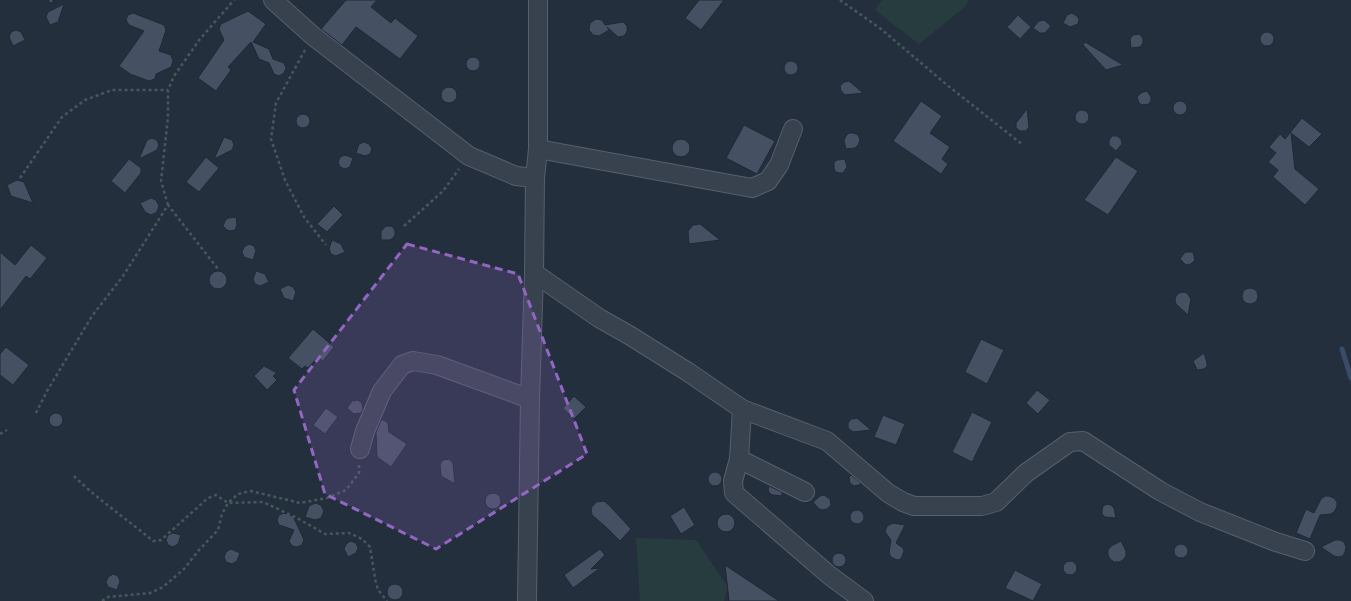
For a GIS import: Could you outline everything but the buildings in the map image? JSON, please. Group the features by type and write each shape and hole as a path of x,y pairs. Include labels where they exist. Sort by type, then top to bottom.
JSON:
{"street":[{"path":"273,0 313,36 469,156 516,176 535,178"},
{"path":"527,601 535,178 538,149 538,0"},
{"path":"538,149 752,188 768,182 779,165 793,129"},
{"path":"534,273 599,318 688,372 742,409 827,441 902,502 914,506 982,506 996,502 1026,473 1070,442 1083,441 1160,491 1200,512 1276,542 1306,551"},
{"path":"360,449 365,431 382,391 402,365 413,361 437,365 530,399"},
{"path":"742,409 739,459 733,481 734,493 829,575 864,601"},
{"path":"739,459 805,492"}],"path":[{"path":"218,269 168,205 161,182 168,117 168,90 174,76 200,39 234,0"},
{"path":"840,0 881,29 947,85 1023,145"},
{"path":"313,36 276,103 271,139 285,180 304,217 326,245"},
{"path":"20,178 62,117 85,100 112,90 168,90"},
{"path":"404,226 443,191 469,156"},
{"path":"36,413 47,391 92,316 123,276 168,205"},
{"path":"0,434 8,430"},
{"path":"102,601 108,596 150,593 163,588 184,569 218,530 222,514 228,503 238,494 251,491 300,503 327,498 346,490 359,473 360,449"},
{"path":"74,476 88,490 153,541 161,540 208,498 216,495 228,503 263,502 297,518 325,534 349,533 362,539 370,547 376,584 379,591 387,601"}],"highlighted area":[{"path":"407,244 518,274 587,454 436,549 325,494 294,390"}],"green space":[{"path":"882,0 968,0 966,6 919,44 875,10"},
{"path":"636,538 696,540 728,587 724,601 640,601"}],"waterway":[{"path":"1342,349 1351,378"}]}
